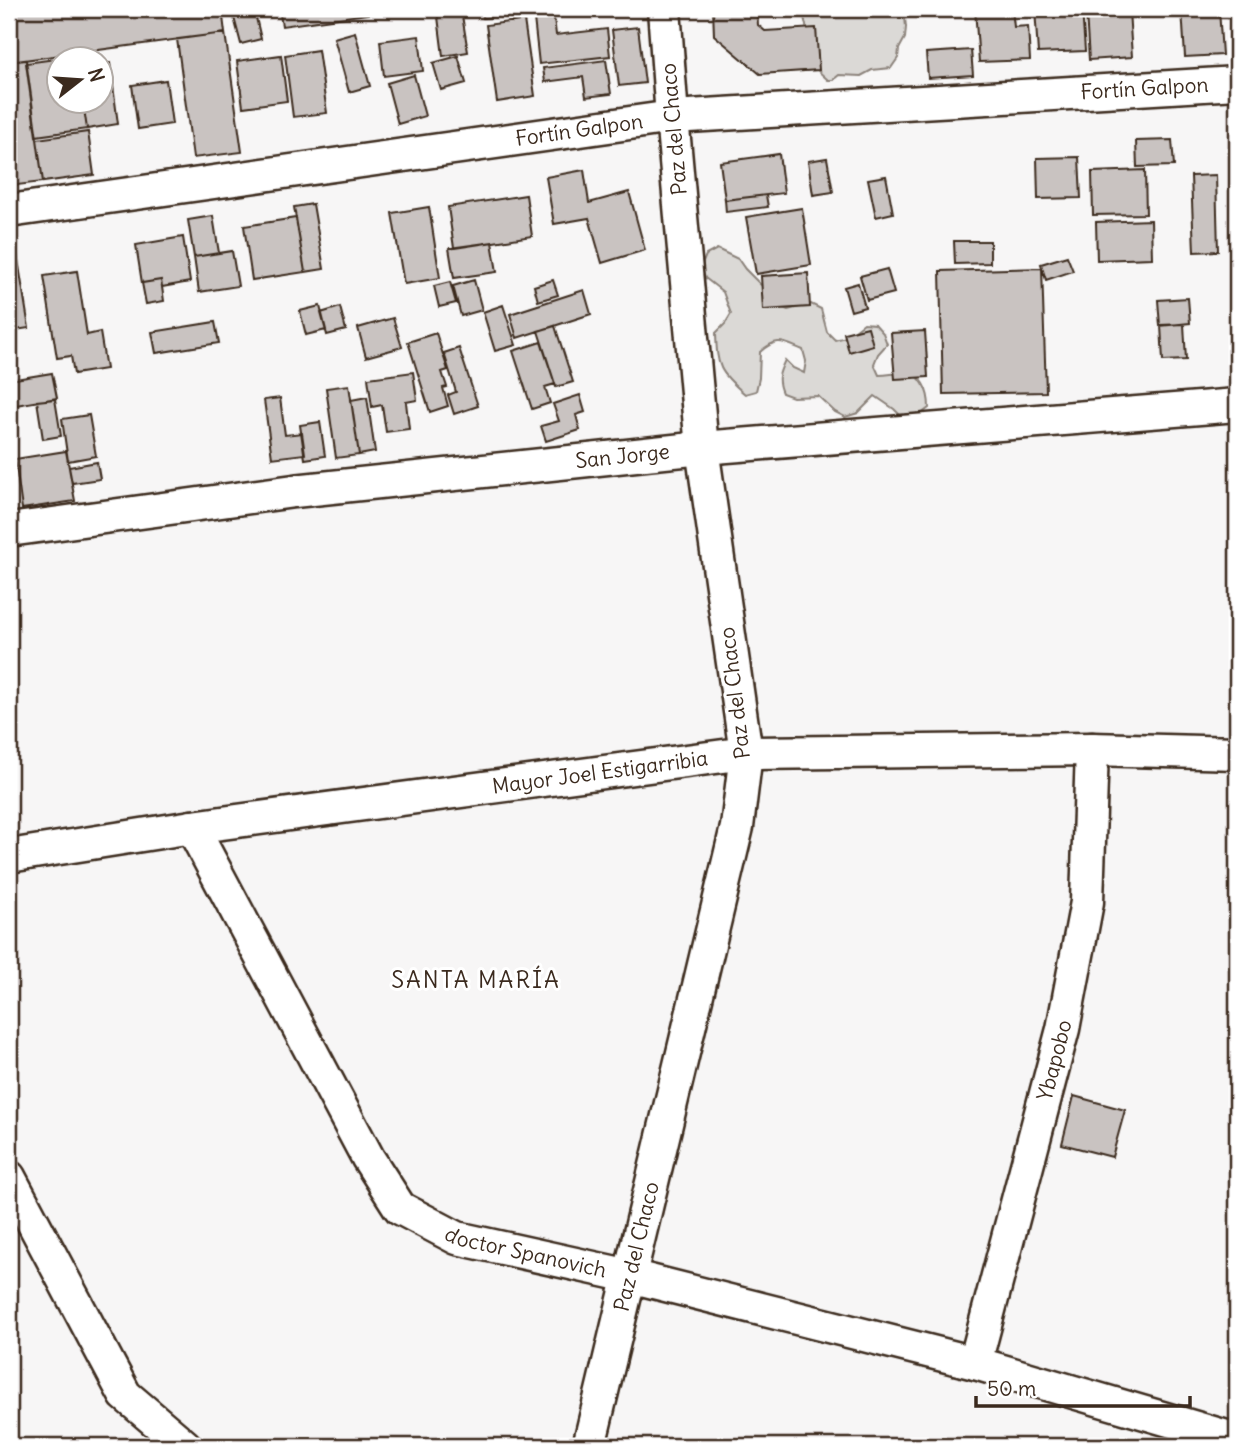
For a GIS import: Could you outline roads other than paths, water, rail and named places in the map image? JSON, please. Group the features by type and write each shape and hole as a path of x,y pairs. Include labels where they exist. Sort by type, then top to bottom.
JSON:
{"street":[{"name":"Paz del Chaco","path":"589,1446 737,827 746,753 702,448 664,9"},
{"name":"Fortín Galpon","path":"9,211 672,117 1237,83"},
{"name":"San Jorge","path":"9,530 294,491 702,448 1237,405"},
{"name":"Mayor Joel Estigarribia","path":"9,856 192,827 746,753 1092,749 1237,753"},
{"name":"Ybapobo","path":"975,1363 1063,1029 1087,902 1092,749"},
{"name":"doctor Spanovich","path":"192,827 368,1158 400,1208 457,1238 630,1276 975,1363 1237,1440"},
{"path":"9,1177 125,1395 186,1446"}],"district":[{"name":"SANTA MARÍA","path":"476,980"}]}
